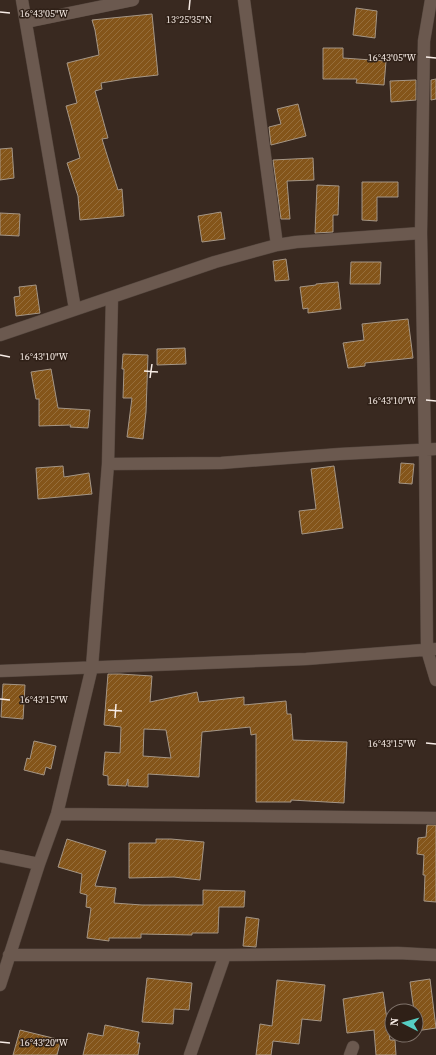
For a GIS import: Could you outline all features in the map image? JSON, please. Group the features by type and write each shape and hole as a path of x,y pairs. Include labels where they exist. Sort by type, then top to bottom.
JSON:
{"street":[{"path":"22,0 75,310"},
{"path":"26,22 133,0"},
{"path":"244,0 277,245"},
{"path":"431,0 424,41 421,233 431,449 432,649 436,680"},
{"path":"424,41 436,41"},
{"path":"0,334 215,262 277,245 296,242 421,233"},
{"path":"0,985 39,864 57,814 92,667 108,464 112,297"},
{"path":"108,464 221,463 431,449"},
{"path":"0,671 306,659 432,649"},
{"path":"57,814 436,818"},
{"path":"0,856 39,864"},
{"path":"9,955 398,953 436,955"},
{"path":"190,1055 225,955"}],"building":[{"path":"356,8 377,11 375,38 353,35"},
{"path":"152,14 158,75 101,83 102,89 95,91 108,138 102,139 118,190 122,189 124,216 80,220 78,196 67,163 80,158 66,106 77,103 67,63 99,55 92,20"},
{"path":"323,48 343,48 343,58 386,61 384,85 356,83 357,79 323,79"},
{"path":"436,79 436,99 431,100 431,80"},
{"path":"416,80 416,100 391,102 390,81"},
{"path":"298,104 306,136 271,145 269,127 281,124 277,109"},
{"path":"12,148 14,178 0,180 0,149"},
{"path":"313,158 314,180 287,181 290,219 281,219 273,160"},
{"path":"362,182 398,182 398,197 377,197 377,221 362,220"},
{"path":"317,185 339,186 338,215 333,215 333,232 315,233"},
{"path":"221,212 225,239 202,242 198,216"},
{"path":"0,213 20,214 19,236 0,235"},
{"path":"286,259 289,280 275,281 273,261"},
{"path":"351,262 381,262 380,284 350,284"},
{"path":"338,282 341,309 308,313 308,308 303,309 300,287"},
{"path":"36,285 40,313 16,316 14,297 20,296 19,287"},
{"path":"408,319 413,358 365,363 365,366 348,368 343,343 364,340 362,324"},
{"path":"185,348 186,364 157,365 157,349"},
{"path":"123,354 148,355 146,412 143,439 127,437 132,398 123,398"},
{"path":"51,369 58,408 90,410 88,428 70,427 71,425 39,426 39,399 36,399 31,372"},
{"path":"401,463 414,464 412,484 399,483"},
{"path":"63,466 64,477 89,473 92,494 38,499 36,468"},
{"path":"334,466 343,528 302,534 299,511 316,509 311,469"},
{"path":"108,674 152,676 150,702 197,692 199,702 244,697 244,705 286,701 287,714 291,714 293,740 347,742 344,803 291,800 291,802 256,802 256,734 251,735 250,727 202,732 199,777 148,774 148,787 128,786 128,779 126,786 108,785 108,776 103,775 105,752 120,753 121,727 104,725","holes":["144,729 166,730 171,758 143,756"]},
{"path":"3,684 25,685 23,719 1,717"},
{"path":"34,741 56,746 51,769 46,767 44,775 24,770 27,758 30,759"},
{"path":"427,825 436,825 436,902 424,901 424,855 417,854 418,838 426,837"},
{"path":"67,839 106,851 95,886 116,888 114,903 142,905 203,905 203,890 245,891 244,907 219,907 218,933 192,933 192,935 141,934 141,938 109,938 109,941 87,938 91,908 86,907 87,895 80,893 82,874 58,867"},
{"path":"156,839 204,842 200,880 174,877 129,878 129,843 156,843"},
{"path":"246,917 259,919 256,947 243,946"},
{"path":"147,978 192,983 189,1010 174,1009 173,1024 142,1022"},
{"path":"430,979 436,1028 424,1030 424,1003 413,1003 410,982"},
{"path":"277,980 325,985 321,1021 302,1019 299,1044 273,1041 271,1055 256,1055 260,1024 272,1026"},
{"path":"383,992 385,1003 384,1043 395,1043 396,1055 376,1055 374,1030 347,1033 343,999"},
{"path":"105,1025 139,1032 137,1043 140,1043 138,1055 83,1055 88,1033 103,1036"},
{"path":"20,1030 61,1040 57,1055 13,1055"}]}
